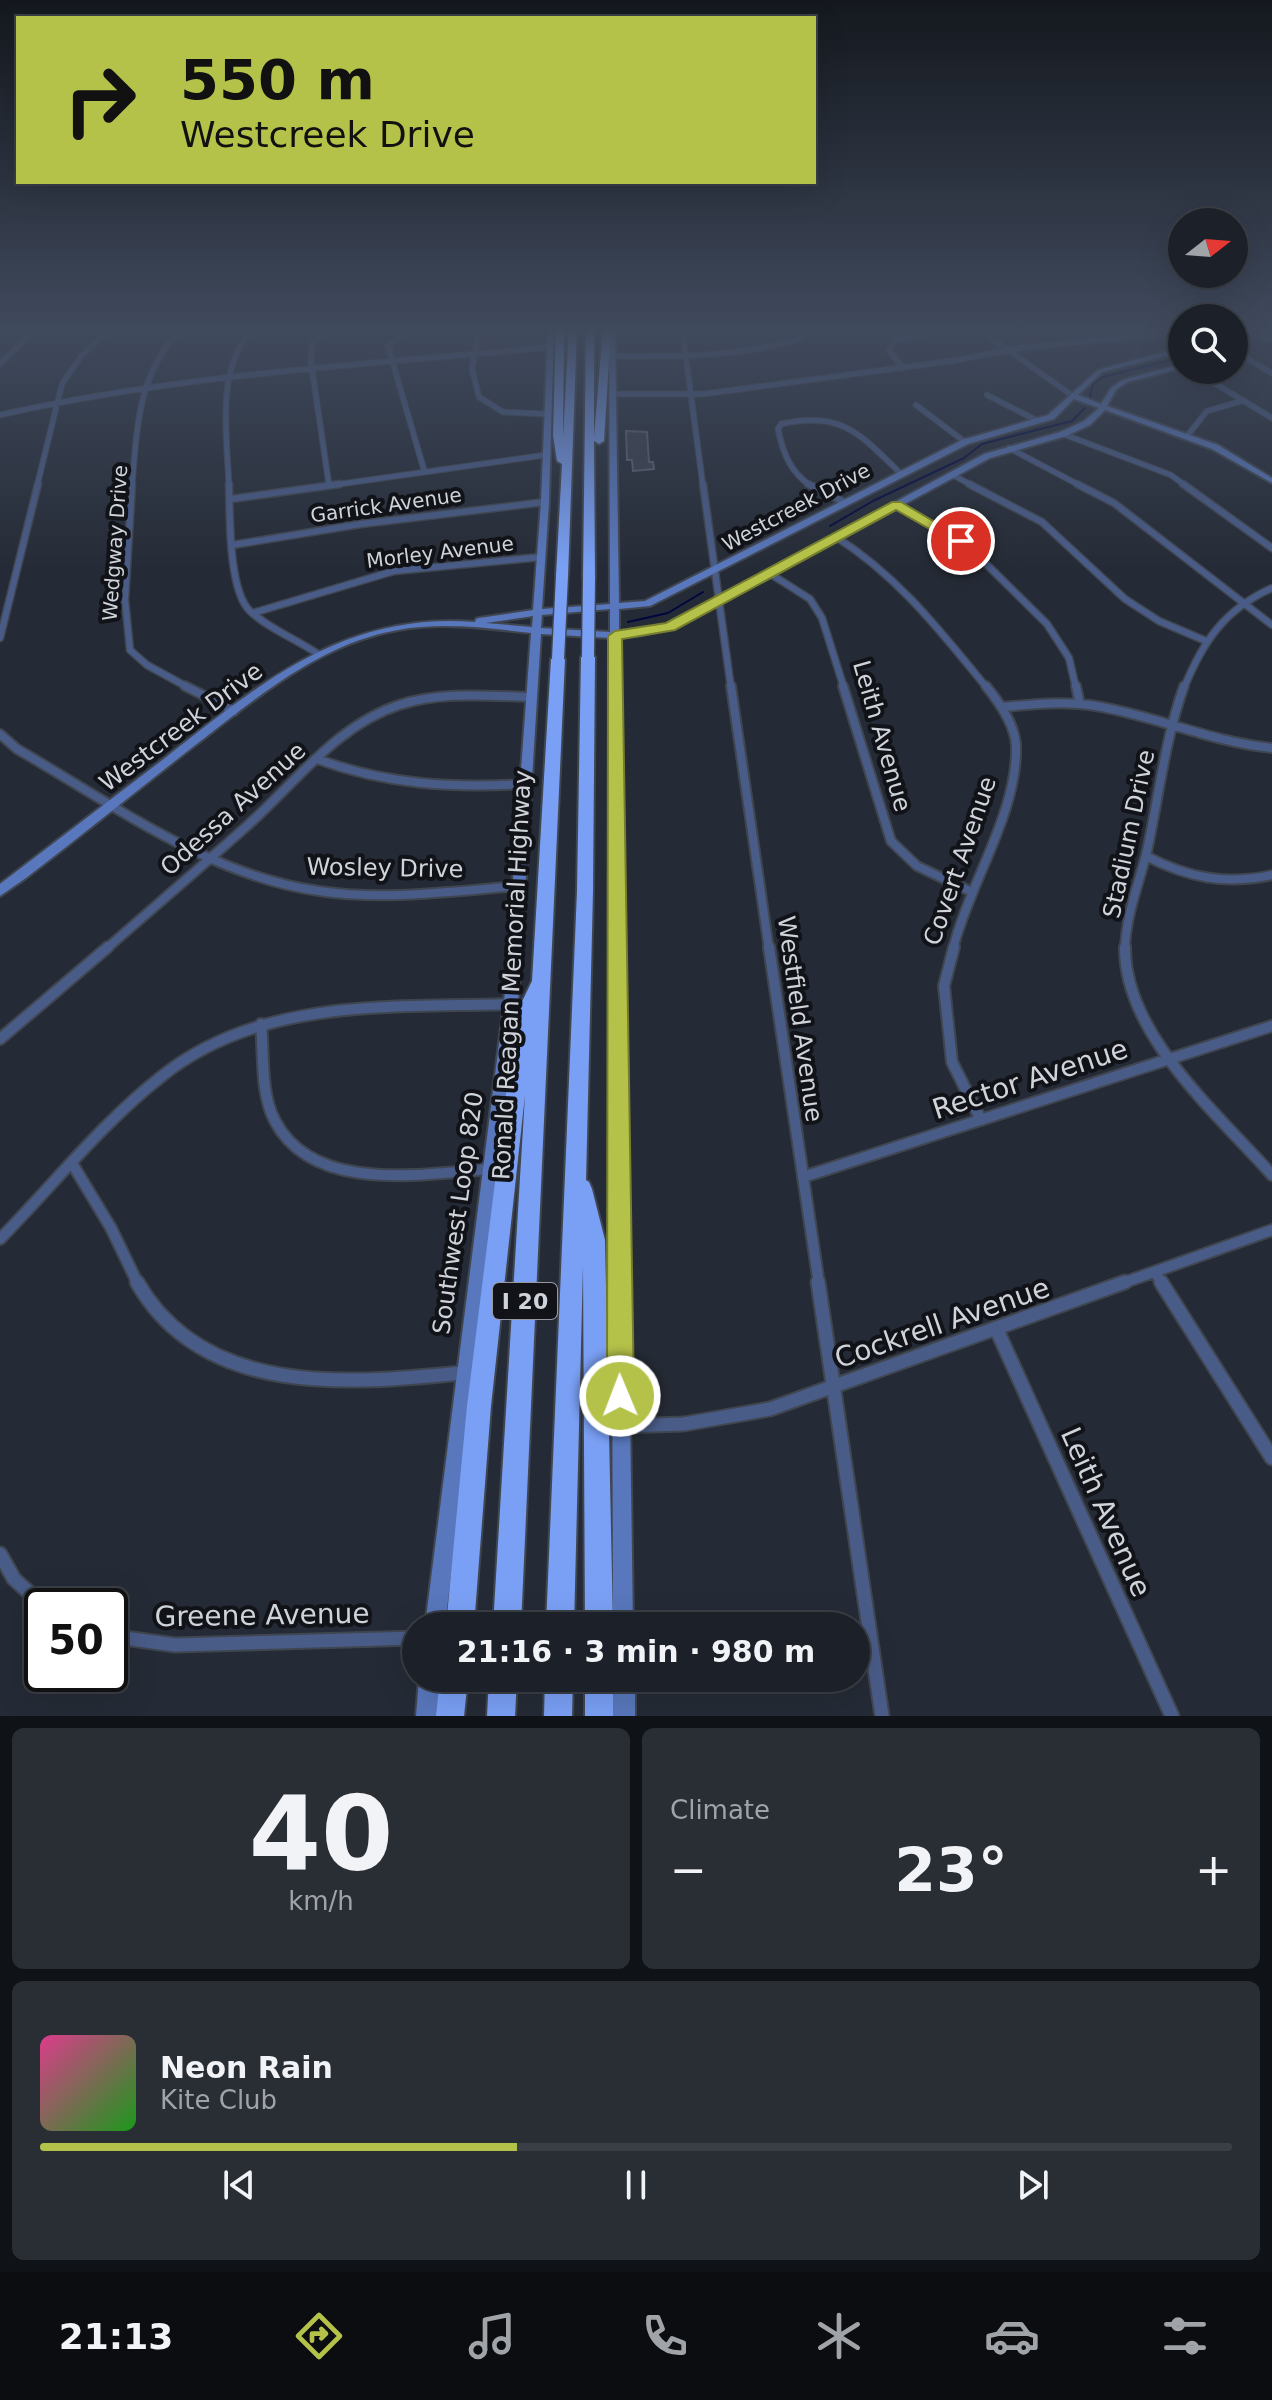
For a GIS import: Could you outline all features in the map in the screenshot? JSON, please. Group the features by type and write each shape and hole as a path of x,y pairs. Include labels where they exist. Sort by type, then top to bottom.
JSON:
{"highway":[{"path":"559,408 558,455 568,470"},
{"name":"Ronald Reagan Memorial Highway","path":"508,1612 570,408"},
{"name":"I 20","path":"561,1612 577,1167 588,657 589,408"},
{"path":"589,459 598,449 602,408"},
{"path":"461,1612 479,1406 525,1014 543,976"},
{"path":"577,1167 594,1240 599,1612"},
{"path":"450,1716 453,1692"},
{"path":"501,1716 502,1692"},
{"path":"558,1716 559,1692"},
{"path":"599,1692 599,1716"}],"street":[{"path":"0,415 30,408"},
{"path":"0,638 55,408"},
{"name":"Wedgway Drive","path":"143,408 131,512 124,604 125,638 140,661 234,711"},
{"path":"229,408 232,545 237,590 241,601 253,613 318,654"},
{"path":"318,408 329,485"},
{"path":"406,408 424,470"},
{"path":"501,408 513,413 546,414"},
{"name":"Southwest Loop 820","path":"437,1612 463,1373 511,1004 545,502 546,408"},
{"path":"612,408 623,1612"},
{"name":"Westfield Avenue","path":"691,408 882,1716"},
{"path":"920,408 965,442"},
{"path":"1013,408 1038,421"},
{"name":"Westcreek Drive","path":"0,891 234,711 318,654 397,628 538,612 647,604 965,442 1038,421 1063,408"},
{"path":"1102,408 1230,454 1272,481"},
{"name":"Westcreek Drive","path":"452,624 615,636 670,627 953,475 1009,448 1063,434 1087,423 1102,408"},
{"path":"1187,436 1207,411 1218,408"},
{"path":"844,502 798,478 785,460 778,429 790,422 833,418 851,427 900,473"},
{"path":"1063,434 1171,475 1272,548"},
{"path":"1009,448 1114,503 1272,625"},
{"path":"231,499 545,455"},
{"path":"953,475 1042,522 1125,599 1159,621 1206,641"},
{"name":"Garrick Avenue","path":"232,545 361,524 545,502"},
{"path":"896,505 961,541 1047,624 1069,658 1080,704"},
{"name":"Covert Avenue","path":"836,537 870,558 900,584 1003,707 1016,745 1012,786 951,945 944,986 952,1062 981,1120"},
{"name":"Morley Avenue","path":"253,613 313,592 394,571 541,557"},
{"name":"Leith Avenue","path":"769,573 810,599 822,618 891,841 899,853 917,867 972,892"},
{"name":"Stadium Drive","path":"1272,588 1242,603 1206,641 1191,666 1173,726 1146,856 1129,910 1126,970 1137,1010 1172,1058 1272,1175"},
{"name":"Odessa Avenue","path":"0,1039 213,856 317,759 365,721 393,707 456,697 532,697"},
{"path":"1003,707 1080,704 1173,726 1211,740 1272,748"},
{"name":"Wosley Drive","path":"0,734 17,749 114,803 252,874 314,891 363,893 520,886"},
{"path":"317,759 358,776 416,787 526,784"},
{"path":"1146,856 1173,871 1228,884 1272,875"},
{"path":"0,1239 119,1115 176,1066 225,1036 261,1024 331,1012 511,1004"},
{"path":"261,1024 276,1122 290,1143 308,1155 359,1173 384,1175 490,1169"},
{"name":"Rector Avenue","path":"803,1177 1272,1026"},
{"path":"73,1165 157,1312 181,1334 212,1353 239,1366 276,1376 329,1381 463,1373"},
{"name":"Cockrell Avenue","path":"621,1426 684,1424 770,1409 1156,1274 1272,1230"},
{"path":"1156,1274 1272,1458"},
{"name":"Leith Avenue","path":"996,1328 1172,1716"},
{"path":"0,1554 14,1579 24,1588"},
{"name":"Greene Avenue","path":"128,1638 175,1645 402,1638"},
{"path":"427,1716 429,1692"},
{"path":"624,1692 624,1716"}],"building":[{"path":"626,431 647,432 649,462 653,462 654,469 633,471 632,460 627,460"}],"waterway":[{"path":"830,526 873,501 964,458 982,444 1072,421 1085,408"},
{"path":"628,622 668,613 703,592"}],"route":[{"path":"620,1396 615,636 650,633 670,627 896,505 961,541"}]}
